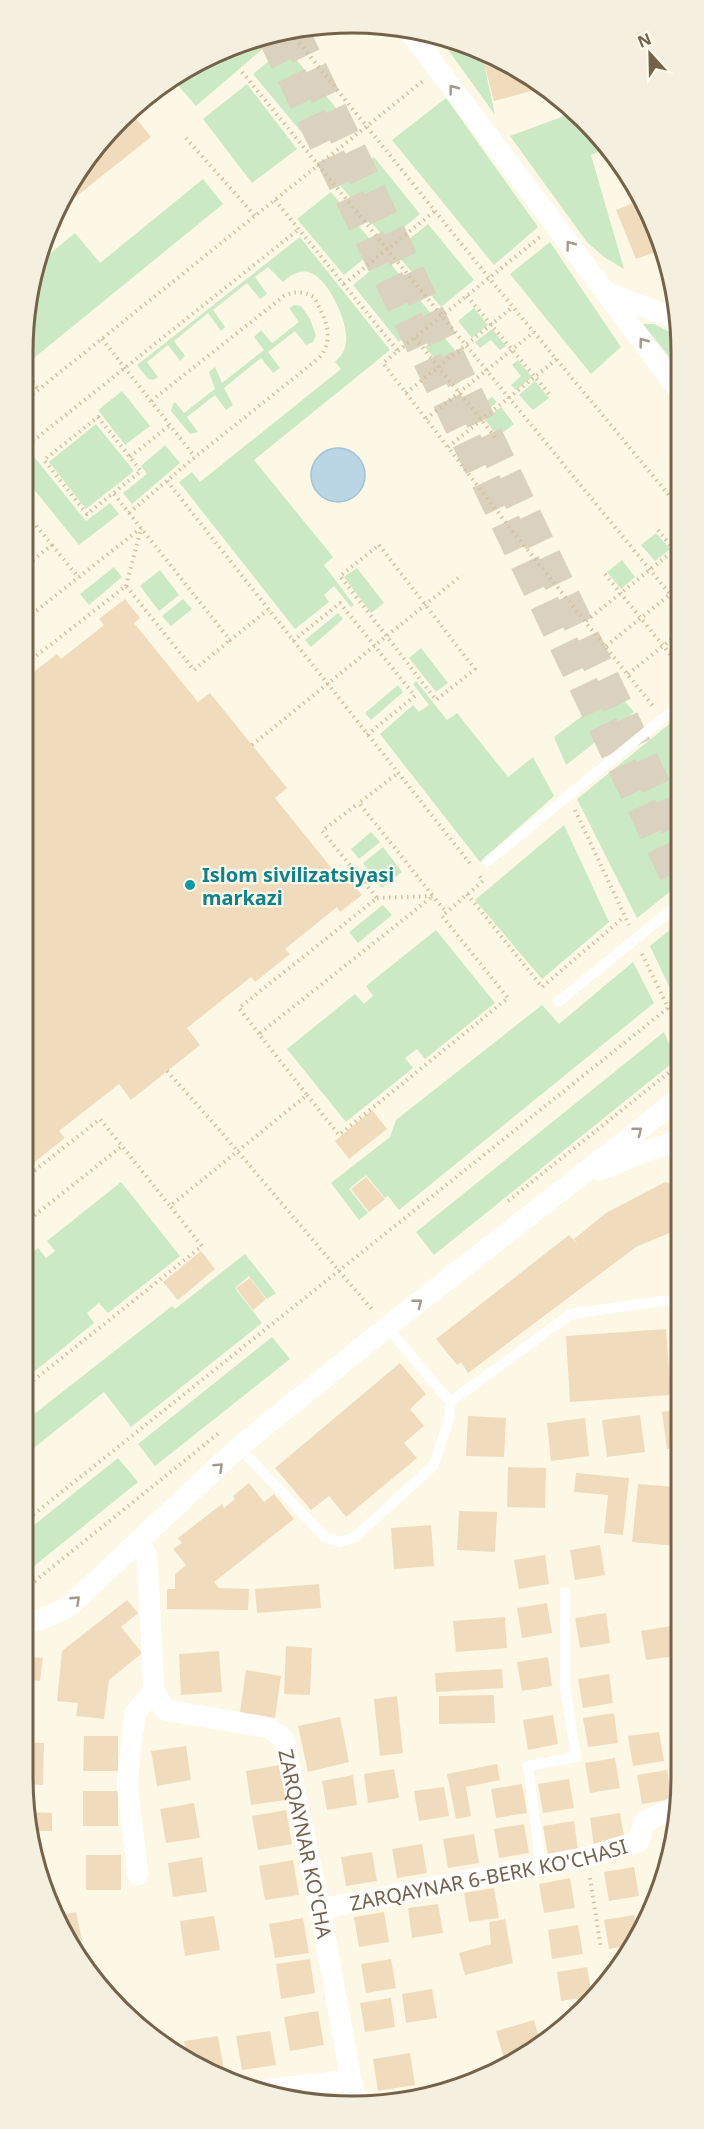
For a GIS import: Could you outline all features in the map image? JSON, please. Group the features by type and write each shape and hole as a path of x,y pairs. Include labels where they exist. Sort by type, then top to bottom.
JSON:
{"street":[{"path":"416,39 671,380"},
{"path":"605,292 669,316"},
{"path":"33,1620 67,1608 240,1448 387,1327 671,1105"},
{"path":"575,1181 648,1150 671,1144"},
{"path":"138,1875 127,1783 135,1713 154,1691 147,1556 139,1541"},
{"name":"ZARQAYNAR KO'CHA","path":"154,1691 165,1710 270,1728 284,1740 320,1909 356,2096"},
{"name":"ZARQAYNAR 6-BERK KO'CHASI","path":"320,1909 587,1857 639,1841 644,1822 669,1810"},
{"path":"281,2088 351,2080"}],"lane":[{"path":"488,861 671,712"},
{"path":"558,1002 671,910"},
{"path":"450,1402 571,1314 671,1301"},
{"path":"240,1448 326,1538 340,1542 355,1537 434,1465 450,1416 450,1402 387,1327"},
{"path":"541,1866 528,1766 576,1757 565,1686 565,1592"}],"path":[{"path":"295,38 489,278 671,497"},
{"path":"33,394 438,69"},
{"path":"242,72 670,595 606,646"},
{"path":"186,138 255,216"},
{"path":"275,200 398,351"},
{"path":"344,284 435,211"},
{"path":"555,225 383,363 653,706"},
{"path":"33,441 299,229"},
{"path":"129,513 319,358 328,348 329,334 314,297 301,292 292,292 284,296 151,401"},
{"path":"467,296 551,396"},
{"path":"406,393 513,307"},
{"path":"426,419 534,332"},
{"path":"415,338 496,438"},
{"path":"102,339 195,457"},
{"path":"448,447 557,359"},
{"path":"33,383 39,390"},
{"path":"98,417 130,457 141,471 87,514 44,460 98,417"},
{"path":"130,457 170,425"},
{"path":"166,481 483,881 442,916 508,998 339,1135 239,1008 377,898 433,896"},
{"path":"114,494 230,640"},
{"path":"33,522 79,578"},
{"path":"33,613 141,528"},
{"path":"33,658 126,586 141,528"},
{"path":"658,530 671,544"},
{"path":"33,560 52,545"},
{"path":"380,545 476,669 436,700 386,636 340,576 380,545"},
{"path":"586,621 671,553"},
{"path":"605,574 671,656"},
{"path":"252,745 462,575"},
{"path":"126,586 194,670 268,610"},
{"path":"293,640 340,603 415,696 367,735"},
{"path":"628,674 671,640"},
{"path":"377,898 322,831 398,773"},
{"path":"567,795 671,1014"},
{"path":"359,803 446,912"},
{"path":"467,894 542,987 624,916"},
{"path":"259,1034 433,896"},
{"path":"33,1515 668,1008"},
{"path":"167,1071 387,1327"},
{"path":"170,1206 307,1095"},
{"path":"33,1172 100,1119 202,1246 33,1381"},
{"path":"33,1216 122,1146"},
{"path":"587,1857 601,1949"}],"green space":[{"path":"268,44 196,106 178,85 230,57"},
{"path":"286,47 340,113 307,139 253,74"},
{"path":"447,47 484,62 495,115"},
{"path":"247,84 297,149 252,183 203,119"},
{"path":"446,98 538,227 494,265 392,140"},
{"path":"566,115 592,142 600,152 591,155 624,269 604,257 587,242 510,136"},
{"path":"374,157 420,214 387,241 340,185"},
{"path":"203,179 223,204 33,359 36,310 48,255 75,233 100,263"},
{"path":"331,192 377,248 344,275 297,219"},
{"path":"428,224 474,280 441,307 394,251"},
{"path":"300,237 390,350 254,460 333,557 324,565 354,605 351,607 334,586 324,595 329,602 295,629 179,482 192,472 200,482 341,369 335,362 345,348 346,334 341,313 330,291 315,275 308,272 298,273 283,282 268,267 255,277 267,294 260,299 247,283 213,310 225,327 221,331 208,313 174,341 185,356 180,361 168,345 147,362 158,377 153,380 148,379 137,365"},
{"path":"550,242 621,347 591,374 510,274"},
{"path":"386,258 432,315 399,342 353,285"},
{"path":"294,305 301,306 310,319 316,336 313,342 306,345 295,331 268,352 280,368 273,373 261,358 224,388 233,405 226,410 215,395 187,417 198,432 190,434 171,411 173,404 175,402 184,413 215,389 209,372 215,367 222,383 264,350 254,337 261,330 272,343 299,322 289,308"},
{"path":"474,308 488,325 472,338 458,321"},
{"path":"643,324 654,324 670,332 671,359"},
{"path":"492,329 506,346 500,350 491,340 480,348 475,342"},
{"path":"441,334 455,350 439,364 425,347"},
{"path":"458,355 463,361 453,369 462,380 456,385 442,368"},
{"path":"518,360 532,377 516,390 511,385 521,376 512,365"},
{"path":"535,381 549,398 533,410 519,395"},
{"path":"122,391 150,426 125,445 98,410"},
{"path":"473,394 482,405 492,397 497,402 481,416 467,399"},
{"path":"501,407 514,424 498,436 485,420"},
{"path":"96,424 134,471 86,509 49,462"},
{"path":"165,445 180,463 132,504 123,493 147,474 141,466"},
{"path":"33,455 86,521 110,503 119,514 79,545 33,488"},
{"path":"656,533 670,549 655,561 641,545"},
{"path":"622,560 635,577 621,589 607,572"},
{"path":"114,567 122,577 89,605 80,594"},
{"path":"357,568 384,603 371,613 344,577"},
{"path":"160,570 179,595 159,611 140,586"},
{"path":"183,599 192,609 171,626 162,616"},
{"path":"338,613 343,619 311,647 305,640"},
{"path":"421,648 448,683 436,692 409,658"},
{"path":"416,681 447,720 457,713 508,777 533,757 554,796 480,862 380,734 413,705 419,712 429,705 413,684"},
{"path":"398,685 403,692 371,720 365,713"},
{"path":"616,691 634,712 566,765 554,737"},
{"path":"671,723 671,891 637,918 577,799"},
{"path":"564,825 609,922 542,979 475,900"},
{"path":"371,832 380,842 359,859 351,849"},
{"path":"383,847 402,872 382,888 363,863"},
{"path":"383,905 392,915 358,943 349,932"},
{"path":"671,929 671,990 650,946"},
{"path":"436,930 495,1003 425,1059 417,1049 405,1058 413,1068 346,1122 287,1049 355,994 364,1004 373,996 366,986"},
{"path":"633,962 654,1003 399,1210 388,1196 385,1198 366,1175 349,1189 368,1213 359,1220 331,1183 390,1137 396,1120 542,1005 559,1024"},
{"path":"664,1032 671,1048 671,1064 434,1255 416,1232"},
{"path":"121,1182 180,1256 108,1313 99,1303 87,1313 94,1323 33,1373 33,1252 38,1248 46,1258 55,1251 47,1241"},
{"path":"245,1254 276,1293 267,1299 249,1276 235,1288 262,1323 131,1427 104,1392 33,1449 33,1415 172,1306 175,1309"},
{"path":"272,1337 290,1359 155,1466 138,1444"},
{"path":"118,1458 138,1482 33,1567 33,1526"}],"water":[{"path":"338,448 348,450 357,456 363,465 365,475 363,485 357,494 348,500 338,502 328,500 319,494 313,485 311,475 313,465 319,456 328,450"}],"building":[{"path":"484,63 512,76 534,90 494,101"},
{"path":"136,118 151,137 73,199 99,158"},
{"path":"634,203 655,252 636,259 616,210"},
{"name":"Islom sivilizatsiyasi markazi","path":"125,599 140,618 134,623 198,702 210,693 287,788 275,798 337,875 342,870 362,895 340,912 337,907 285,949 290,954 255,982 251,977 187,1028 200,1045 131,1100 119,1084 59,1131 65,1138 33,1163 33,672 57,654 61,659 104,625 99,619"},
{"path":"372,1110 387,1129 349,1159 335,1141"},
{"path":"366,1177 385,1199 369,1212 351,1189"},
{"path":"665,1182 671,1184 671,1232 636,1247 468,1373 461,1362 457,1365 436,1339 569,1235 578,1245 574,1239 606,1213"},
{"path":"201,1251 215,1269 178,1300 163,1282"},
{"path":"250,1278 266,1299 253,1310 236,1288"},
{"path":"666,1329 671,1395 570,1402 566,1336"},
{"path":"400,1363 426,1394 410,1409 424,1426 404,1443 417,1458 346,1517 329,1496 311,1510 275,1468"},
{"path":"671,1411 671,1449 667,1449 662,1412"},
{"path":"640,1415 645,1452 607,1457 602,1420"},
{"path":"468,1416 506,1418 504,1457 466,1456"},
{"path":"585,1418 589,1456 551,1461 547,1423"},
{"path":"508,1467 546,1468 545,1508 507,1507"},
{"path":"576,1473 629,1478 623,1535 604,1533 608,1495 574,1492"},
{"path":"249,1483 264,1502 274,1494 294,1519 214,1582 219,1588 249,1589 248,1610 167,1609 167,1589 175,1589 175,1574 186,1565 173,1549 182,1543 178,1538 222,1504 224,1508 235,1499 233,1496"},
{"path":"638,1484 671,1487 671,1546 632,1542"},
{"path":"459,1511 497,1512 495,1552 457,1550"},
{"path":"431,1525 434,1566 394,1569 391,1528"},
{"path":"600,1545 605,1575 575,1580 570,1550"},
{"path":"545,1555 549,1584 519,1589 514,1560"},
{"path":"319,1584 321,1608 257,1613 255,1589"},
{"path":"127,1600 138,1613 121,1627 142,1653 109,1680 104,1719 76,1716 78,1703 57,1701 62,1651"},
{"path":"547,1603 552,1633 522,1638 517,1608"},
{"path":"606,1613 610,1643 580,1648 575,1618"},
{"path":"505,1617 507,1648 456,1652 453,1621"},
{"path":"671,1626 671,1657 646,1660 641,1631"},
{"path":"286,1646 312,1648 310,1695 284,1694"},
{"path":"219,1651 222,1692 181,1695 179,1654"},
{"path":"33,1657 43,1658 40,1681 33,1680"},
{"path":"548,1657 552,1686 522,1691 517,1662"},
{"path":"502,1669 503,1688 436,1692 435,1673"},
{"path":"246,1670 281,1676 275,1718 240,1712"},
{"path":"609,1674 613,1703 583,1708 578,1679"},
{"path":"494,1695 495,1723 439,1724 439,1696"},
{"path":"397,1696 403,1753 380,1756 374,1699"},
{"path":"614,1713 618,1743 588,1747 583,1718"},
{"path":"553,1715 558,1744 528,1750 523,1720"},
{"path":"340,1717 349,1762 308,1772 298,1726"},
{"path":"659,1732 664,1761 633,1766 628,1736"},
{"path":"84,1736 118,1736 118,1771 83,1771"},
{"path":"33,1742 44,1743 43,1785 33,1784"},
{"path":"186,1746 191,1780 157,1786 151,1751"},
{"path":"615,1758 620,1788 590,1793 585,1763"},
{"path":"497,1764 500,1780 466,1787 471,1816 456,1819 447,1774"},
{"path":"280,1765 286,1800 251,1805 246,1771"},
{"path":"394,1769 399,1798 368,1803 364,1774"},
{"path":"667,1770 670,1799 642,1804 637,1775"},
{"path":"353,1775 357,1805 327,1810 322,1781"},
{"path":"569,1779 574,1808 543,1813 538,1784"},
{"path":"522,1784 527,1813 496,1818 491,1789"},
{"path":"444,1787 449,1816 419,1821 414,1791"},
{"path":"83,1791 118,1791 118,1826 83,1826"},
{"path":"194,1803 200,1838 166,1843 160,1809"},
{"path":"286,1810 292,1844 258,1850 252,1816"},
{"path":"35,1812 52,1813 52,1831 38,1831"},
{"path":"620,1813 625,1842 594,1847 590,1818"},
{"path":"574,1821 578,1850 548,1855 543,1826"},
{"path":"524,1824 529,1853 499,1858 494,1829"},
{"path":"474,1834 479,1863 448,1868 443,1839"},
{"path":"422,1844 427,1873 397,1878 392,1849"},
{"path":"372,1852 377,1881 346,1886 341,1857"},
{"path":"86,1855 121,1855 121,1890 86,1890"},
{"path":"202,1857 207,1892 173,1897 168,1863"},
{"path":"293,1860 299,1895 265,1900 259,1866"},
{"path":"634,1867 639,1896 609,1901 604,1872"},
{"path":"570,1878 575,1908 544,1913 539,1884"},
{"path":"494,1888 499,1918 469,1922 464,1893"},
{"path":"438,1904 443,1933 412,1938 408,1908"},
{"path":"76,1912 82,1940 79,1941 64,1914"},
{"path":"384,1912 389,1942 359,1947 354,1917"},
{"path":"634,1915 635,1923 621,1947 609,1949 604,1920"},
{"path":"214,1916 220,1950 185,1956 180,1921"},
{"path":"303,1918 309,1953 275,1958 269,1924"},
{"path":"505,1919 513,1963 465,1975 459,1953 491,1944 489,1922"},
{"path":"578,1925 583,1954 552,1959 548,1930"},
{"path":"310,1959 315,1993 281,1999 276,1964"},
{"path":"391,1959 396,1988 366,1993 361,1964"},
{"path":"587,1967 591,1988 583,1997 561,2001 557,1972"},
{"path":"432,1989 437,2018 406,2023 402,1994"},
{"path":"391,1998 395,2027 365,2032 360,2003"},
{"path":"318,2011 324,2045 290,2051 284,2017"},
{"path":"534,2020 538,2035 504,2057 496,2031"},
{"path":"270,2031 276,2065 242,2070 236,2036"},
{"path":"218,2036 224,2069 185,2049 184,2041"},
{"path":"410,2053 415,2085 378,2091 373,2059"}],"tunnel":[{"path":"297,38 671,817"},
{"path":"276,42 671,867"}],"place":[{"name":"Islom sivilizatsiyasi markazi","path":"190,885"}]}
